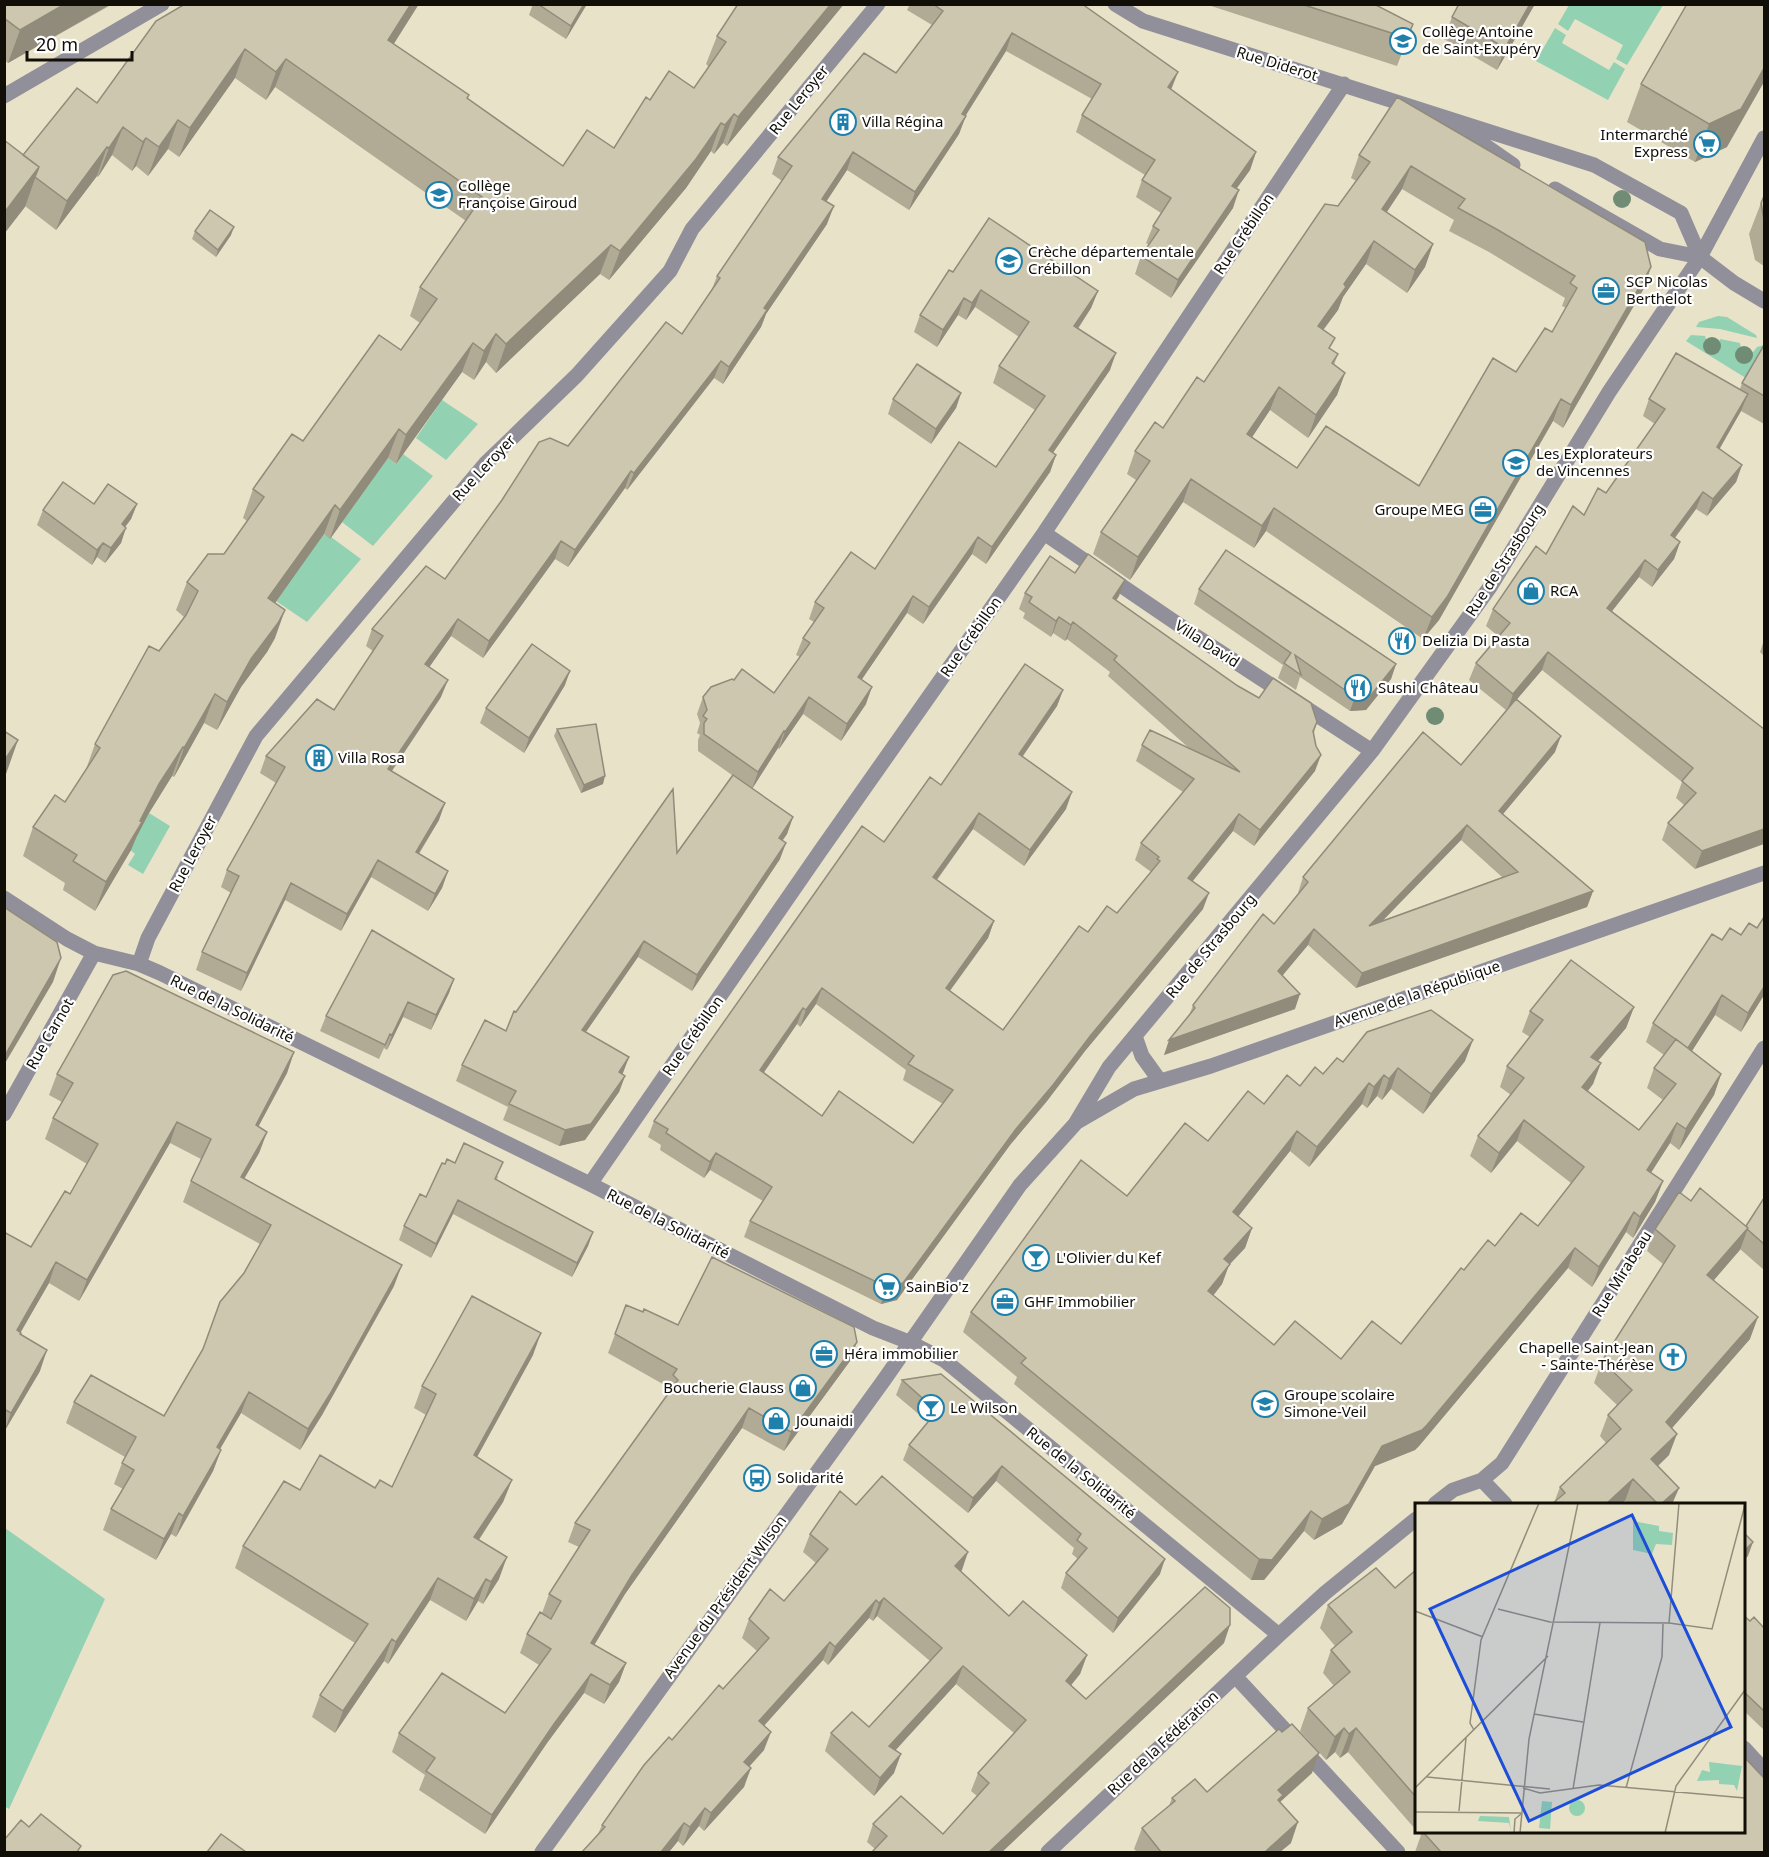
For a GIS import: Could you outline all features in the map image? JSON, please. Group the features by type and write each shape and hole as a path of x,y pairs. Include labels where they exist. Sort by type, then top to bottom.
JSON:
{"street":[{"path":"4,96 162,4"},
{"name":"Rue Leroyer","path":"139,964 148,938 256,736 485,464 577,375 670,271 693,229 878,4"},
{"name":"Rue Diderot","path":"1114,4 1143,21 1594,165 1681,213 1700,257"},
{"name":"Rue Crébillon","path":"591,1184 814,860 1044,533 1344,84"},
{"name":"Rue Diderot","path":"1442,115 1505,161 1526,173"},
{"name":"Rue de Strasbourg","path":"909,1342 1020,1185 1075,1124 1109,1067 1372,751 1490,587 1609,392 1700,257 1764,138"},
{"name":"Rue Diderot","path":"1546,184 1660,249 1700,257 1734,283 1764,301"},
{"name":"Villa David","path":"1044,533 1182,627 1372,751"},
{"name":"Avenue de la République","path":"1075,1124 1134,1089 1234,1058 1764,873"},
{"name":"Rue de la Solidarité","path":"4,898 67,939 94,953 139,964 591,1184 873,1328 909,1342 944,1360 1279,1635"},
{"name":"Rue Carnot","path":"4,1114 94,953"},
{"path":"1135,1036 1142,1056 1160,1081"},
{"name":"Rue Mirabeau","path":"1436,1503 1453,1490 1482,1480 1502,1463 1764,1048"},
{"name":"Avenue du Président Wilson","path":"542,1852 909,1342"},
{"path":"1482,1480 1504,1503"},
{"path":"1279,1635 1325,1593 1415,1521"},
{"name":"Rue de la Fédération","path":"1048,1852 1279,1635"},
{"path":"1235,1676 1398,1852"},
{"path":"1745,1750 1764,1770"}],"green space":[{"path":"1569,5 1663,5 1627,65 1616,59 1623,45 1575,19 1568,31 1558,24"},
{"path":"1555,28 1566,35 1562,43 1609,70 1614,62 1625,69 1608,100 1536,61"},
{"path":"1718,316 1727,317 1756,335 1757,338 1720,329 1696,327 1699,322"},
{"path":"1691,335 1705,336 1707,342 1718,345 1720,339 1740,343 1741,349 1753,352 1757,347 1764,345 1764,354 1749,380 1686,341"},
{"path":"442,400 478,424 446,460 416,438"},
{"path":"403,454 433,476 373,546 342,522 388,458 396,464"},
{"path":"324,534 361,559 307,622 276,601"},
{"path":"149,813 170,826 143,874 128,865 135,854 127,847"},
{"path":"5,1528 105,1599 9,1809 4,1806"}],"building":[{"path":"4,4 65,4 20,30 4,18"},
{"path":"185,4 411,4 388,40 469,95 467,98 563,166 587,130 614,148 646,97 650,100 669,71 694,88 726,42 717,36 738,4 831,4 738,117 734,114 725,125 721,123 696,159 620,251 611,245 506,344 496,334 484,351 473,343 406,435 399,429 340,510 335,505 268,598 285,610 278,623 251,659 227,702 215,694 184,748 159,784 140,821 142,822 106,882 73,861 77,855 33,827 55,795 65,802 100,748 95,744 149,646 159,651 186,615 198,591 187,582 208,554 224,554 264,497 253,489 292,434 303,441 379,335 401,350 437,299 420,287 482,197 286,59 276,72 245,49 190,128 178,120 159,147 146,138 143,142 123,127 67,201 35,177 39,167 23,155 77,88 97,103 156,21"},
{"path":"538,4 584,4 571,26"},
{"path":"933,4 1082,4 1178,72 1168,87 1256,152 1232,186 1239,190 1178,280 1141,256 1159,230 1153,226 1171,198 1142,180 1155,160 1082,115 1101,84 1012,33 962,114 966,116 915,192 853,152 822,199 834,206 764,308 767,310 729,367 721,361 634,473 631,471 575,550 561,541 489,641 458,619 425,664 448,680 388,769 445,803 416,852 448,871 435,894 378,860 347,914 291,883 247,973 202,952 239,876 227,870 285,767 266,756 317,699 334,710 383,636 372,629 426,566 445,579 502,500 539,442 550,438 568,446 666,322 682,334 720,278 717,276 792,166 778,157 864,53 896,73 943,11"},
{"path":"1301,4 1374,4 1413,24 1407,38"},
{"path":"1459,4 1530,4 1505,48 1452,17"},
{"path":"1687,4 1764,4 1764,68 1741,109 1709,124 1641,84"},
{"path":"1397,97 1645,242 1651,267 1571,405 1561,399 1447,597 1432,617 1274,508 1262,526 1191,479 1138,557 1101,532 1150,461 1135,451 1155,422 1163,428 1197,377 1204,382 1325,204 1338,206 1370,162 1359,155","holes":["1411,166 1465,199 1458,208 1575,276 1570,283 1577,288 1552,332 1545,328 1516,372 1493,358 1419,486 1326,426 1297,468 1247,434 1279,387 1316,415 1345,373 1332,363 1338,354 1329,348 1335,338 1318,326 1346,287 1344,284 1374,241 1415,270 1433,244 1382,209"]},
{"path":"4,140 39,167 4,213"},
{"path":"1764,196 1764,220 1761,203"},
{"path":"210,210 234,227 218,250 195,231"},
{"path":"989,218 1098,291 1074,326 1116,353 1049,450 1056,455 992,547 978,537 929,607 913,596 858,677 872,687 847,724 809,697 758,772 704,734 704,723 707,719 703,716 707,710 703,697 711,687 734,680 742,669 774,693 810,643 803,638 824,608 815,602 851,552 875,569 959,442 996,467 1045,396 999,366 1029,322 981,290 972,303 964,298 943,330 920,315 949,270 953,272"},
{"path":"1764,345 1764,396 1742,383"},
{"path":"1676,353 1748,394 1717,447 1742,465 1713,499 1703,492 1671,535 1680,542 1658,570 1645,560 1607,608 1764,729 1764,829 1702,851 1668,823 1696,793 1682,781 1693,768 1548,652 1513,694 1476,663 1510,623 1493,609 1536,546 1546,554 1573,506 1584,515 1598,488 1606,493 1665,409 1649,399"},
{"path":"917,364 961,393 936,429 893,399"},
{"path":"63,482 94,504 108,484 137,504 122,524 126,528 111,548 103,543 97,550 43,510"},
{"path":"1226,550 1396,664 1371,695 1355,697 1295,655 1301,675 1284,663 1291,653 1199,589"},
{"path":"1088,554 1125,580 1113,598 1238,686 1259,698 1273,678 1311,703 1317,722 1313,731 1316,746 1321,755 1260,830 1239,814 1188,878 1209,893 1016,1129 903,1283 887,1287 750,1221 772,1187 716,1153 710,1162 666,1133 668,1129 654,1121 862,826 884,842 930,777 941,785 1025,664 1063,690 1019,754 1072,792 1030,850 979,813 933,877 994,921 946,988 1003,1030 1079,926 1088,932 1107,906 1117,913 1160,861 1157,859 1159,857 1141,843 1194,779 1142,745 1150,730 1240,772 1114,660 1117,656 1073,622 1071,625 1059,617 1056,621 1029,602 1032,597 1025,593 1050,556 1075,573","holes":["822,988 914,1056 908,1064 953,1090 913,1143 839,1091 822,1116 760,1070 803,1008 806,1010"]},
{"path":"532,644 570,671 529,738 486,708"},
{"path":"1516,699 1561,736 1499,811 1593,891 1362,973 1314,929 1278,971 1300,994 1169,1040 1263,914 1274,924 1308,882 1303,877 1423,732 1461,765","holes":["1467,825 1518,872 1369,926"]},
{"path":"596,724 605,776 584,785 557,729"},
{"path":"4,731 18,740 4,761"},
{"path":"733,775 793,817 779,838 786,843 697,975 644,941 582,1030 629,1057 619,1072 625,1076 591,1124 565,1130 509,1104 516,1091 462,1065 485,1020 506,1031 514,1011 516,1012 673,789 677,853"},
{"path":"4,907 57,942 61,958 4,1057"},
{"path":"1764,917 1764,987 1748,1013 1722,995 1688,1048 1653,1023 1712,934 1722,940 1730,928 1741,935 1749,923 1757,928"},
{"path":"372,930 454,979 436,1015 408,1002 385,1045 326,1016"},
{"path":"1571,960 1634,1007 1591,1057 1601,1063 1582,1087 1639,1130 1676,1084 1654,1068 1676,1039 1721,1074 1686,1129 1677,1123 1647,1170 1663,1181 1640,1217 1634,1212 1599,1267 1575,1248 1427,1425 1422,1430 1382,1446 1349,1504 1322,1519 1311,1511 1272,1560 1259,1559 1021,1363 1026,1358 971,1312 1081,1160 1127,1196 1185,1123 1208,1141 1248,1091 1264,1104 1287,1075 1300,1086 1315,1067 1323,1074 1337,1058 1343,1062 1367,1032 1431,1010 1473,1040 1431,1094 1398,1068 1389,1079 1384,1075 1374,1087 1369,1083 1317,1147 1297,1131 1233,1212 1252,1228 1224,1259 1230,1264 1208,1291 1274,1345 1295,1321 1341,1359 1372,1321 1401,1344 1461,1268 1464,1270 1488,1240 1495,1246 1521,1213 1538,1226 1584,1167 1524,1120 1499,1153 1478,1136 1524,1078 1507,1066 1543,1020 1530,1011"},
{"path":"126,971 294,1052 256,1125 267,1132 241,1177 402,1265 308,1429 249,1392 217,1447 221,1450 183,1516 179,1513 164,1539 111,1509 134,1470 122,1463 136,1437 74,1402 91,1375 164,1416 203,1349 220,1302 244,1273 271,1225 191,1181 211,1139 177,1122 87,1280 56,1262 17,1330 47,1350 11,1413 4,1409 4,1232 31,1247 65,1191 70,1194 98,1144 53,1118 73,1083 57,1074 113,975"},
{"path":"464,1143 503,1162 495,1179 593,1232 577,1263 458,1200 436,1244 404,1226 420,1194 426,1197 442,1163 445,1164 447,1159 455,1163"},
{"path":"1700,1188 1748,1228 1707,1275 1758,1317 1666,1422 1677,1434 1651,1459 1679,1488 1662,1503 1657,1503 1633,1479 1607,1503 1553,1503 1565,1493 1560,1487 1621,1429 1608,1415 1632,1390 1602,1361 1675,1246 1655,1229 1679,1192 1691,1201"},
{"path":"1764,1198 1764,1244 1746,1226"},
{"path":"712,1257 854,1327 857,1342 791,1432 749,1408 632,1575 591,1643 626,1663 610,1685 591,1674 492,1815 426,1771 435,1758 399,1733 442,1673 505,1713 551,1649 527,1634 540,1612 551,1619 561,1601 549,1594 590,1530 575,1523 678,1380 673,1375 677,1369 615,1334 626,1305 643,1312 644,1309 678,1325"},
{"path":"472,1296 541,1333 474,1455 512,1480 474,1537 507,1557 491,1582 486,1579 474,1599 438,1578 396,1642 392,1639 343,1711 320,1695 368,1624 243,1546 284,1481 300,1490 320,1455 375,1488 380,1480 392,1487 436,1394 422,1386"},
{"path":"941,1374 1165,1559 1118,1618 1066,1573 1087,1548 1077,1540 1081,1534 1002,1466 973,1498 909,1445 937,1411 902,1380"},
{"path":"882,1476 968,1552 955,1566 1009,1616 1023,1601 1087,1655 1066,1681 1086,1699 1205,1587 1230,1608 1230,1625 989,1852 872,1852 887,1836 873,1824 901,1796 943,1834 989,1783 978,1773 1026,1720 963,1666 889,1746 901,1754 880,1778 831,1733 852,1712 869,1727 942,1648 884,1598 879,1603 876,1600 835,1647 830,1642 759,1721 771,1732 744,1762 751,1768 711,1813 705,1808 690,1827 684,1823 661,1852 582,1852 605,1827 602,1825 644,1765 669,1737 672,1740 719,1685 723,1689 769,1638 749,1619 770,1589 784,1601 828,1549 810,1534 840,1491 856,1505"},
{"path":"1745,1534 1753,1542 1745,1550"},
{"path":"1376,1568 1395,1588 1415,1571 1415,1796 1356,1728 1349,1734 1344,1728 1335,1737 1308,1708 1350,1672 1331,1650 1352,1632 1328,1605"},
{"path":"1745,1617 1750,1621 1754,1617 1764,1628 1764,1711 1745,1693"},
{"path":"1292,1724 1319,1753 1278,1790 1283,1795 1278,1800 1298,1822 1265,1852 1161,1852 1142,1828 1175,1801 1172,1798 1195,1779 1207,1792 1279,1729 1282,1732"},
{"path":"1745,1758 1764,1778 1764,1852 1441,1852 1424,1833 1745,1833"},
{"path":"41,1814 81,1846 77,1852 4,1852 4,1840 21,1820 29,1827"},
{"path":"221,1834 246,1852 207,1852"}],"place":[{"name":"Collège Antoine de Saint-Exupéry","path":"1403,41"},
{"name":"Villa Régina","path":"843,122"},
{"name":"Intermarché Express","path":"1707,144"},
{"name":"Collège Françoise Giroud","path":"439,195"},
{"name":"Crèche départementale Crébillon","path":"1009,261"},
{"name":"SCP Nicolas Berthelot","path":"1606,291"},
{"name":"Les Explorateurs de Vincennes","path":"1516,463"},
{"name":"Groupe MEG","path":"1483,510"},
{"name":"RCA","path":"1531,591"},
{"name":"Delizia Di Pasta","path":"1402,641"},
{"name":"Sushi Château","path":"1358,688"},
{"name":"Villa Rosa","path":"319,758"},
{"name":"L'Olivier du Kef","path":"1036,1258"},
{"name":"SainBio'z","path":"887,1287"},
{"name":"GHF Immobilier","path":"1005,1302"},
{"name":"Héra immobilier","path":"824,1354"},
{"name":"Chapelle Saint-Jean - Sainte-Thérèse","path":"1673,1357"},
{"name":"Boucherie Clauss","path":"803,1388"},
{"name":"Groupe scolaire Simone-Veil","path":"1265,1404"},
{"name":"Le Wilson","path":"931,1408"},
{"name":"Jounaidi","path":"776,1421"},
{"name":"Solidarité","path":"757,1478"}]}
